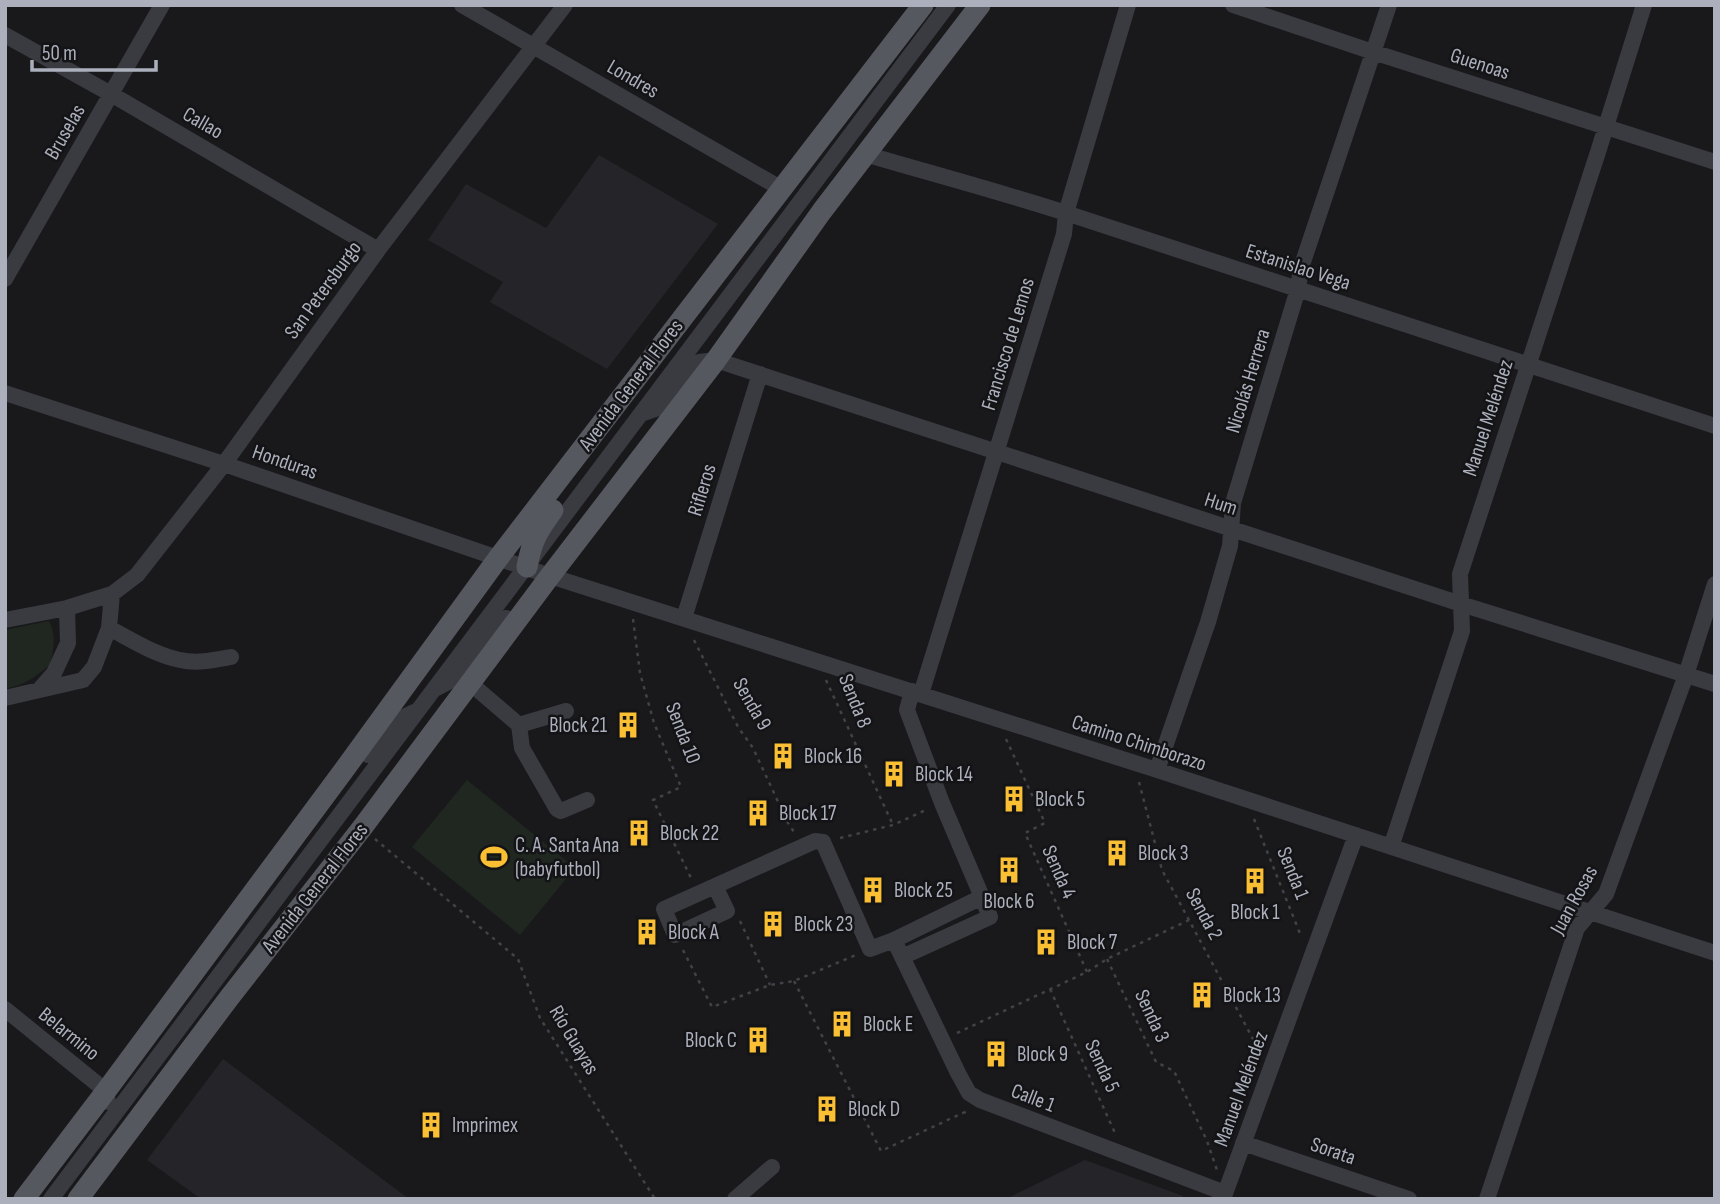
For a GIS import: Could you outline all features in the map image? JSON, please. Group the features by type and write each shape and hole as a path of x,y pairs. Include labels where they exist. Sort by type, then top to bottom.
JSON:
{"main road":[{"name":"Avenida General Flores","path":"78,1199 716,360 822,211 980,5"},
{"name":"Avenida General Flores","path":"24,1199 499,557 922,6"},
{"path":"527,567 536,533 634,402 642,387 650,360"}],"street":[{"name":"Bruselas","path":"5,279 162,5"},
{"name":"Londres","path":"463,5 782,189"},
{"name":"San Petersburgo","path":"112,594 137,575 224,464 378,250 565,5"},
{"name":"Avenida General Flores","path":"51,1199 948,5"},
{"name":"Francisco de Lemos","path":"916,693 997,453 1064,234 1066,213 1128,5"},
{"name":"Guenoas","path":"1233,5 1715,162"},
{"name":"Nicolás Herrera","path":"1157,770 1208,622 1230,546 1233,503 1298,289 1301,268 1389,5"},
{"name":"Manuel Meléndez","path":"1391,847 1462,631 1460,574 1644,5"},
{"name":"Callao","path":"5,35 378,250"},
{"name":"Estanislao Vega","path":"865,154 1066,213 1715,426"},
{"name":"Avenida General Flores","path":"641,414 664,406 699,362 716,360"},
{"name":"Hum","path":"716,360 1461,604 1715,684"},
{"name":"Rifleros","path":"684,618 760,374"},
{"name":"Honduras","path":"5,393 224,464 550,576"},
{"name":"Avenida General Flores","path":"433,690 462,674 523,596 550,576"},
{"name":"Camino Chimborazo","path":"550,576 1157,770 1715,953"},
{"name":"Juan Rosas","path":"1487,1199 1577,928 1606,894 1686,675 1715,584"},
{"path":"5,620 67,608 112,594 109,628 94,667 83,680 5,698"},
{"path":"38,690 54,673 68,643 67,608"},
{"path":"109,628 152,651 181,661 207,661 230,657"},
{"path":"470,683 519,725 523,748 557,809 561,811 587,800"},
{"path":"902,957 990,917 942,803 907,710 916,693"},
{"name":"Avenida General Flores","path":"344,769 366,757 389,726 417,711"},
{"path":"519,725 566,711"},
{"name":"Manuel Meléndez","path":"1224,1196 1356,835"},
{"path":"715,886 727,911 675,934 664,909 715,886 805,846 815,841 823,842 870,949 982,897"},
{"path":"894,940 968,1093"},
{"name":"Belarmino","path":"5,1009 106,1091"},
{"path":"105,1127 108,1108 106,1091"},
{"name":"Calle 1","path":"968,1093 1224,1196"},
{"name":"Sorata","path":"1243,1143 1409,1199"},
{"path":"735,1199 772,1167"}],"path":[{"name":"Senda 10","path":"634,602 633,625 640,673 654,723 681,787 653,800 698,894"},
{"name":"Senda 9","path":"684,618 738,727 753,748 788,823 805,846"},
{"name":"Senda 8","path":"828,664 824,677 893,825"},
{"name":"Senda 4","path":"998,720 1045,823 1025,833 1087,972"},
{"name":"Senda 2","path":"1134,763 1163,870 1270,1071"},
{"name":"Senda 1","path":"1247,800 1310,959"},
{"path":"823,842 893,825 942,803"},
{"name":"Río Guayas","path":"362,828 518,959 540,1018 655,1199"},
{"path":"727,911 738,917 770,985"},
{"path":"942,1041 1189,920"},
{"path":"675,934 712,1007 770,985 794,981 870,949"},
{"name":"Senda 3","path":"1107,959 1156,1062 1174,1071 1207,1142 1224,1196"},
{"path":"794,981 881,1151 965,1112 968,1093"},
{"name":"Senda 5","path":"1050,989 1126,1157"}],"shaded area":[{"path":"599,155 718,224 607,369 490,302 503,282 428,240 466,184 546,228"},
{"path":"49,621 54,637 50,665 29,680 5,689 5,630"},
{"name":"C. A. Santa Ana (babyfutbol)","path":"467,780 575,868 520,935 412,847"},
{"path":"223,1059 409,1199 201,1199 147,1160"},
{"path":"1085,1160 1183,1196 1182,1199 1006,1199"}],"place":[{"name":"Block 21","path":"628,725"},
{"name":"Block 16","path":"783,756"},
{"name":"Block 14","path":"894,774"},
{"name":"Block 5","path":"1014,799"},
{"name":"Block 17","path":"758,813"},
{"name":"Block 22","path":"639,833"},
{"name":"Block 3","path":"1117,853"},
{"name":"C. A. Santa Ana (babyfutbol)","path":"494,857"},
{"name":"Block 6","path":"1009,870"},
{"name":"Block 1","path":"1255,881"},
{"name":"Block 25","path":"873,890"},
{"name":"Block 23","path":"773,924"},
{"name":"Block A","path":"647,932"},
{"name":"Block 7","path":"1046,942"},
{"name":"Block 13","path":"1202,995"},
{"name":"Block E","path":"842,1024"},
{"name":"Block C","path":"758,1040"},
{"name":"Block 9","path":"996,1054"},
{"name":"Block D","path":"827,1109"},
{"name":"Imprimex","path":"431,1125"}]}
